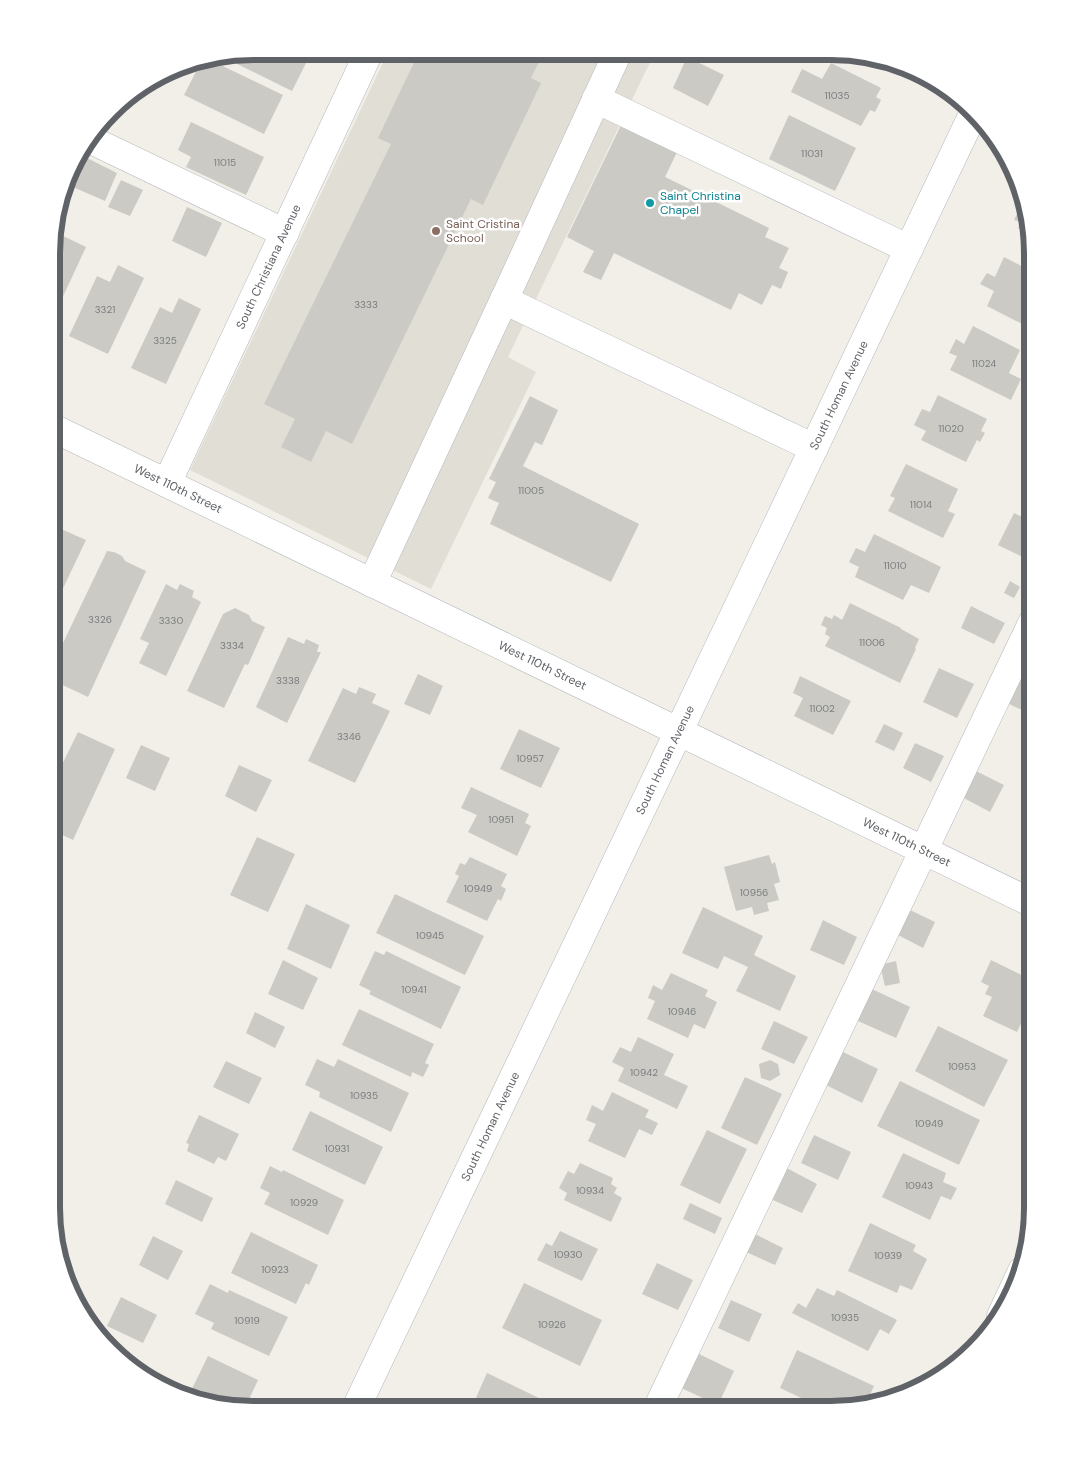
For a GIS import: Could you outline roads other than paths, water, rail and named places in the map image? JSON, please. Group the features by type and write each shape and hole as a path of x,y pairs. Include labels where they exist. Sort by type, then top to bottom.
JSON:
{"street":[{"name":"South Christiana Avenue","path":"168,483 365,60"},
{"path":"372,583 614,60"},
{"path":"596,99 908,249"},
{"name":"South Homan Avenue","path":"359,1401 971,119"},
{"path":"95,142 284,232"},
{"path":"504,300 814,448"},
{"name":"West 110th Street","path":"60,431 1024,899"},
{"path":"661,1401 1024,640"}],"place":[{"name":"Saint Christina Chapel","path":"650,203"},
{"name":"Saint Cristina School","path":"436,231"}]}
